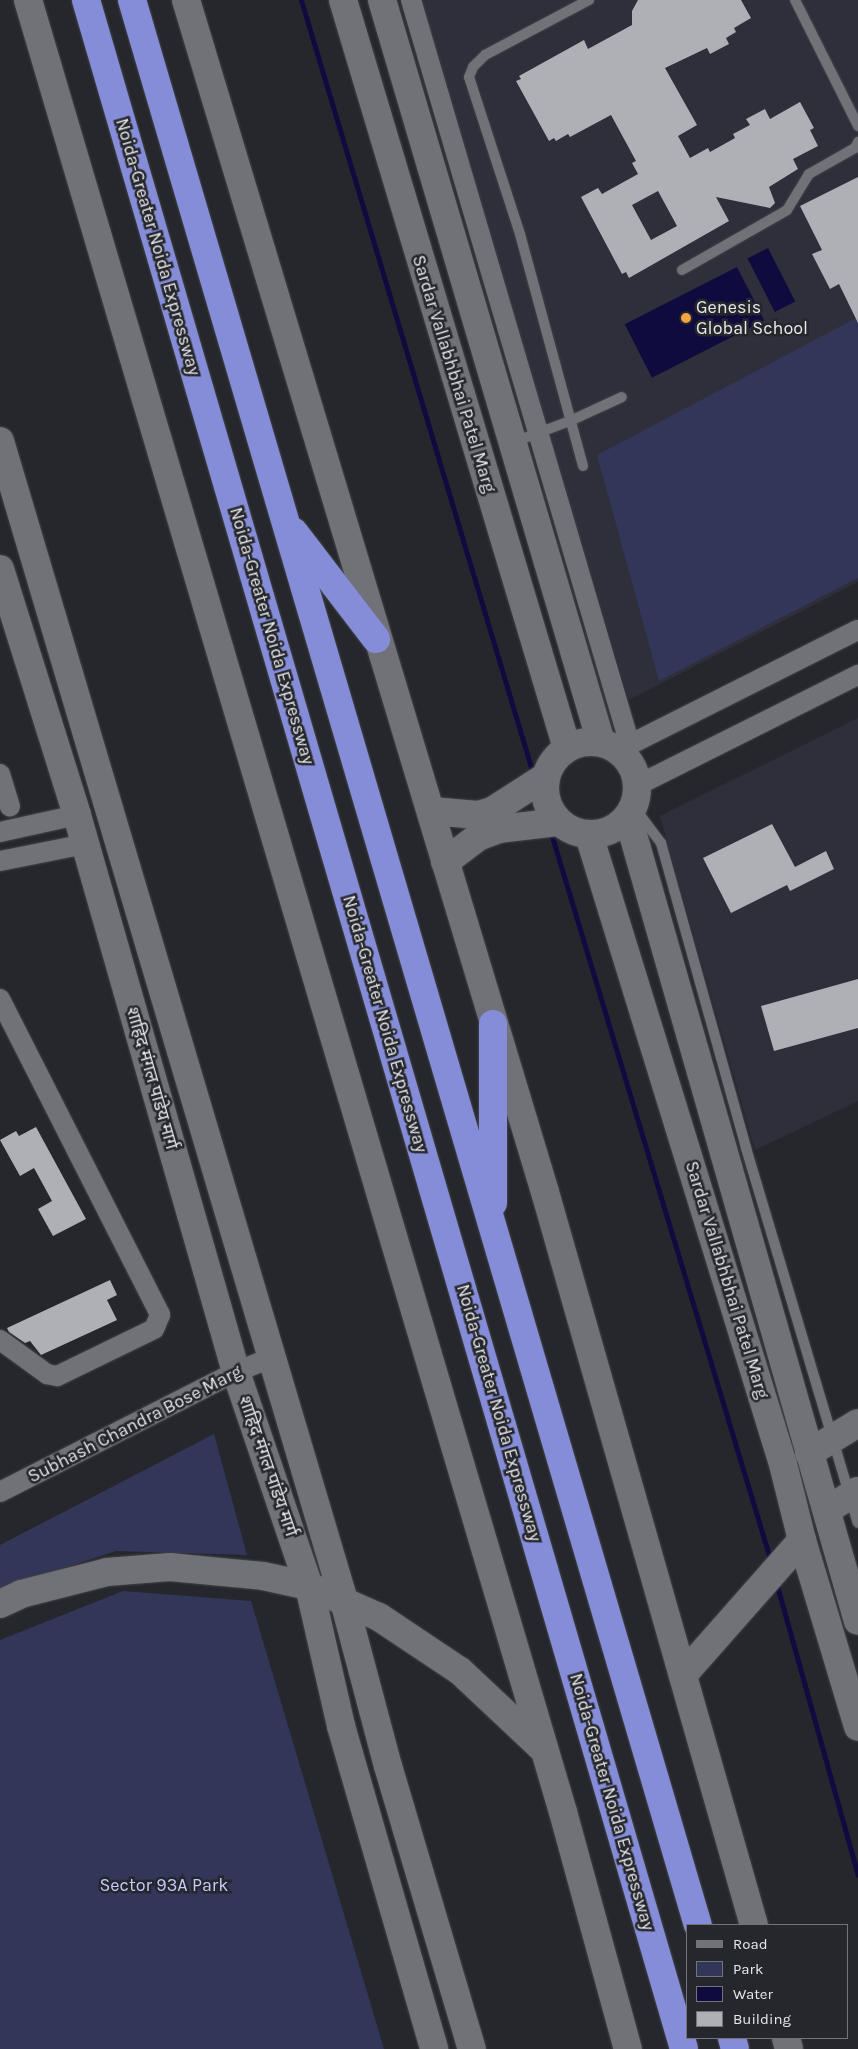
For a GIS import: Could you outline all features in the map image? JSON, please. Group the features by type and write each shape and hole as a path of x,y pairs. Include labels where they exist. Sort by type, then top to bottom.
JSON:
{"highway":[{"name":"Noida-Greater Noida Expressway","path":"86,0 684,2049"},
{"path":"132,0 492,1232 698,1924"},
{"path":"284,519 376,639"},
{"path":"492,1232 494,1024"}],"street":[{"path":"28,0 545,1751 628,2049"},
{"path":"186,0 376,639 431,812 494,1024 754,1924"},
{"name":"Sardar Vallabhbhai Patel Marg","path":"342,0 567,748"},
{"name":"Sardar Vallabhbhai Patel Marg","path":"382,0 525,438 617,746 632,765 633,803 735,1151 808,1453 858,1621"},
{"path":"411,0 525,438"},
{"path":"0,441 270,1358 344,1600 388,1766 472,2049"},
{"name":"शाहिद मंगल पांडेय मार्ग","path":"0,569 77,815 236,1372 309,1586 341,1726 434,2049"},
{"path":"858,630 617,746 583,742 567,748 553,760 545,777 544,793 549,809 559,822 573,831 589,835 611,830 633,803 858,675"},
{"path":"0,774 10,807"},
{"path":"431,812 478,816 492,811 545,777"},
{"path":"77,815 3,831 8,859 85,844"},
{"path":"446,862 478,837 499,829 559,822"},
{"name":"Sardar Vallabhbhai Patel Marg","path":"589,835 783,1464 794,1550 858,1727"},
{"path":"0,999 160,1315 154,1329 57,1376 47,1374 0,1340"},
{"name":"Subhash Chandra Bose Marg","path":"0,1492 236,1372 270,1358"},
{"path":"808,1453 858,1423"},
{"path":"826,1510 854,1493"},
{"path":"683,1675 794,1550"},
{"path":"0,1604 21,1594 107,1572 170,1567 263,1576 309,1586 379,1617 460,1671 545,1751"}],"lane":[{"path":"582,466 520,234 470,77 473,67 485,55 589,0"},
{"path":"795,0 858,126"},
{"path":"682,270 787,210 809,174 855,148 858,142"},
{"path":"525,438 570,421 622,397"},
{"path":"735,1151 833,1438 854,1493 858,1523"}],"shaded area":[{"name":"Genesis Global School","path":"419,0 858,0 858,582 629,700"},
{"path":"858,718 858,1101 755,1150 660,816"}],"green space":[{"path":"858,317 858,578 659,681 597,455"},
{"path":"214,1434 247,1555 116,1551 0,1589 0,1545"},
{"name":"Sector 93A Park","path":"123,1591 251,1601 384,2049 0,2049 0,1640"}],"water":[{"path":"768,248 795,301 775,312 748,258"},
{"path":"737,267 764,320 652,378 625,324"}],"building":[{"path":"638,0 741,0 751,18 734,28 736,32 726,38 729,44 710,54 707,48 665,68 697,125 678,136 690,158 708,148 710,152 735,138 733,134 750,125 746,119 765,109 770,119 800,102 814,128 810,130 818,146 793,159 798,169 769,187 775,203 770,208 716,197 729,221 629,278 626,272 622,274 581,197 598,188 602,194 638,174 632,163 636,161 611,115 570,137 568,134 556,141 554,138 549,141 516,81 521,79 519,76 584,40 588,49 632,25 632,11","holes":["658,191 677,226 651,240 632,205"]},
{"path":"858,177 858,323 839,284 830,289 812,254 822,250 800,206"},
{"path":"772,824 795,867 826,851 834,869 790,891 787,885 731,913 703,858"},
{"path":"858,979 858,1028 774,1051 761,1006"},
{"path":"36,1127 86,1219 53,1236 38,1209 52,1201 34,1168 20,1176 0,1140 16,1131 19,1136"},
{"path":"110,1280 117,1295 107,1300 117,1320 41,1355 30,1341 25,1343 9,1332 7,1328"}],"waterway":[{"path":"301,0 533,774"},
{"path":"539,792 546,815"},
{"path":"550,830 771,1562"},
{"path":"776,1582 858,1875"}],"place":[{"name":"Genesis Global School","path":"686,318"}]}
